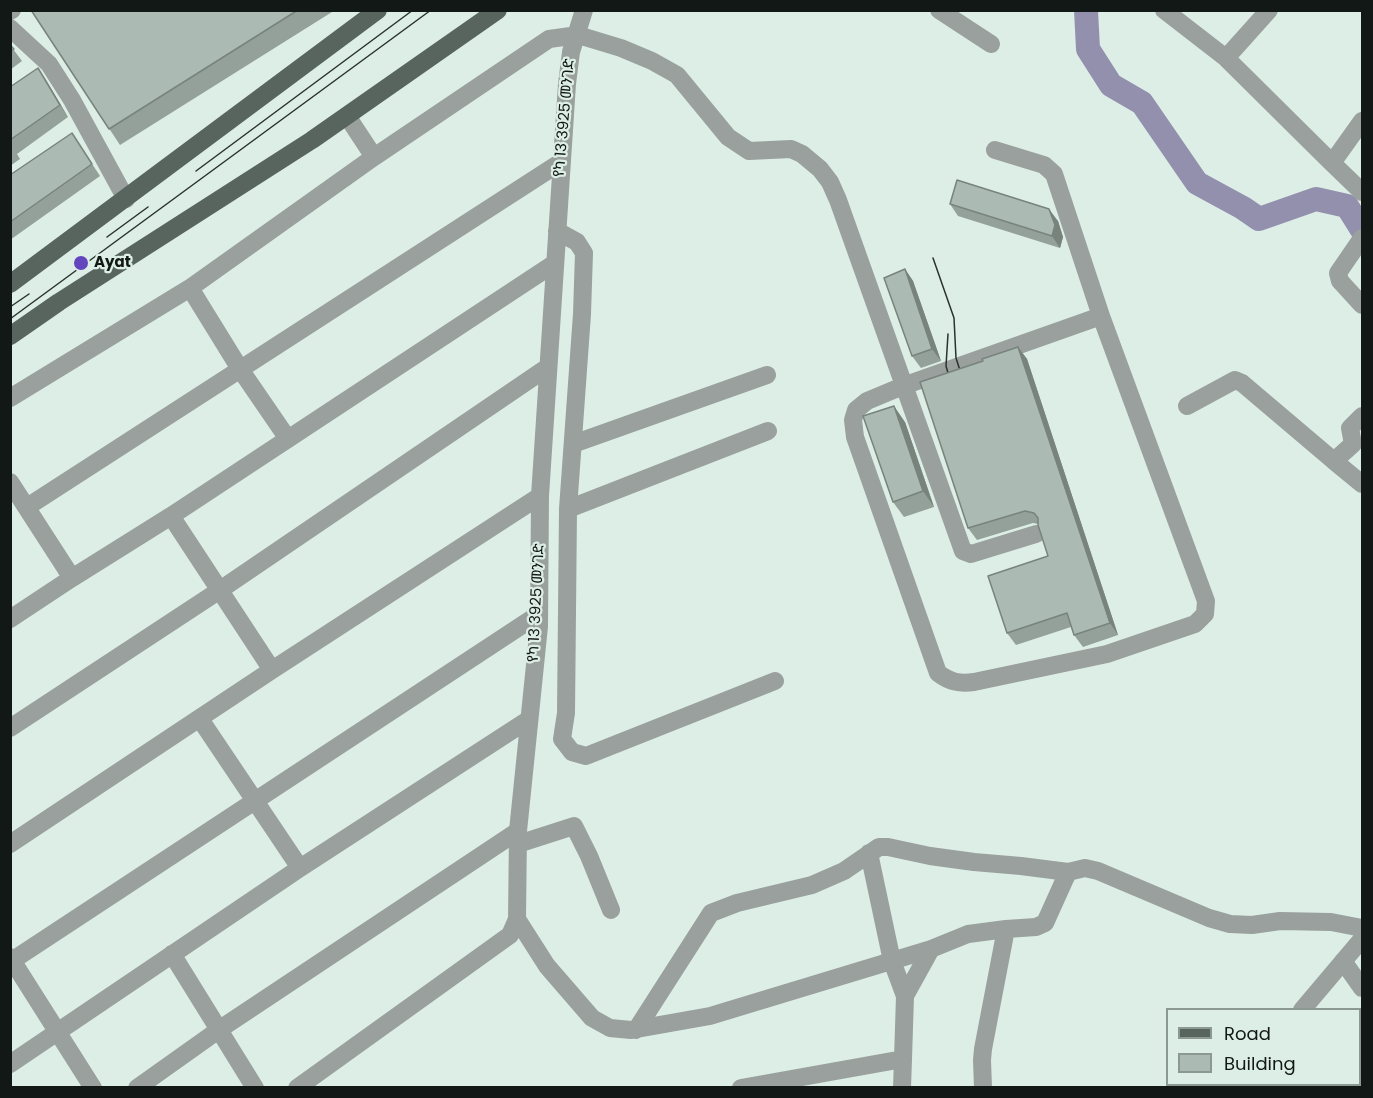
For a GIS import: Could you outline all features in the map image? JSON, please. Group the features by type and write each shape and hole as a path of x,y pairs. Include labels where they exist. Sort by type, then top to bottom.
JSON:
{"main road":[{"path":"10,336 347,116 498,10"},
{"path":"10,284 374,12"}],"street":[{"name":"የካ 13 3925 መንገድ","path":"517,919 518,837 539,620 540,496 561,162 571,52 584,10"},
{"path":"939,10 991,44"},
{"path":"1164,10 1226,58 1362,192"},
{"path":"1226,58 1269,10"},
{"path":"10,28 49,64 126,199"},
{"path":"10,398 190,288 374,157 549,39 578,35 652,60 677,75 728,137 749,151 791,149 802,154 820,169 830,182 838,200 963,551 971,555 1036,534"},
{"path":"30,78 49,64"},
{"path":"347,116 374,157"},
{"path":"1332,163 1362,121"},
{"path":"68,140 87,127"},
{"path":"995,150 1044,165 1054,174 1101,316 1206,601 1205,614 1195,624 1107,654 974,682 962,684 950,682 938,673 855,437 852,420 855,410 867,401 903,386 1101,316"},
{"path":"27,507 561,162"},
{"path":"557,231 577,242 584,253 582,314 568,509 566,713 562,739 572,752 586,756 776,681"},
{"path":"1362,238 1338,273 1340,281 1362,305"},
{"path":"10,619 171,516 555,263"},
{"path":"190,288 240,369 288,439"},
{"path":"10,728 220,590 548,367"},
{"path":"573,444 767,375"},
{"path":"1187,406 1235,380 1242,383 1362,484"},
{"path":"1334,461 1353,444 1350,429 1362,416"},
{"path":"568,509 768,431"},
{"path":"10,482 72,578"},
{"path":"10,844 540,496"},
{"path":"171,516 272,670"},
{"path":"93,1088 11,960 539,620 566,625"},
{"path":"200,719 300,868"},
{"path":"10,1065 300,868 528,720"},
{"path":"137,1088 220,1029 518,837 574,826 611,910"},
{"path":"636,1030 711,913 737,903 812,885 844,871 879,847 963,861 1068,872 1085,868 1098,871 1209,918 1230,924 1252,925 1300,921 1331,922 1362,928"},
{"path":"869,853 891,961 905,996 902,1088"},
{"path":"517,919 547,966 592,1018 609,1028 636,1030 710,1016 931,949 968,934 1036,927 1045,923 1068,872"},
{"path":"297,1088 510,935 517,919"},
{"path":"983,1088 983,1049 1006,929"},
{"path":"1304,1008 1362,939"},
{"path":"905,996 931,949"},
{"path":"172,954 255,1088"},
{"path":"1343,961 1362,988"},
{"path":"741,1088 903,1059"}],"building":[{"path":"31,10 298,10 109,129"},
{"path":"38,68 60,105 10,140 10,87"},
{"path":"72,133 92,164 10,222 10,175"},
{"path":"957,180 1049,209 1055,225 1052,236 950,204"},
{"path":"905,269 932,349 912,356 884,278"},
{"path":"1018,347 1110,623 1074,635 1067,613 1007,633 988,576 1048,556 1038,518 1034,513 1025,511 968,528 920,382"},
{"path":"894,406 923,491 893,502 863,416"}],"waterway":[{"path":"1086,10 1088,49 1111,85 1142,103 1197,183 1259,219 1316,199 1347,206 1362,230"}],"tram line":[{"path":"196,171 413,10"},
{"path":"10,319 431,10"},
{"path":"107,237 148,207"},
{"path":"933,258 954,318 956,358 964,383"},
{"path":"10,307 29,294"},
{"path":"948,334 946,366 952,387"}],"place":[{"name":"Ayat","path":"81,263"}]}
